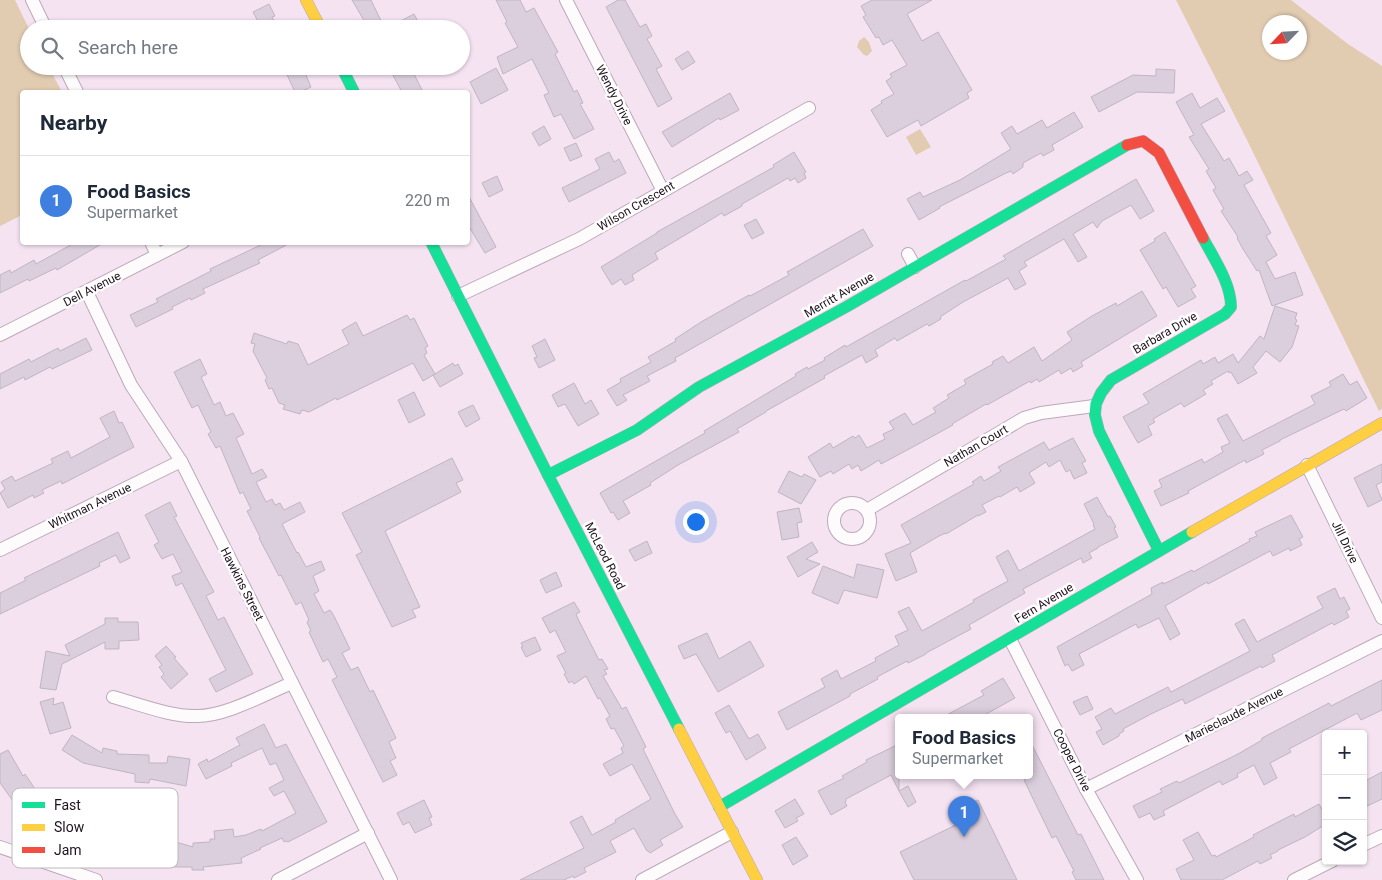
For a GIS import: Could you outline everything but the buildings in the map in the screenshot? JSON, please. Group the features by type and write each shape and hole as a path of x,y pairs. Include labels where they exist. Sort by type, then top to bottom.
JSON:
{"street":[{"path":"32,0 42,20"},
{"path":"306,0 316,20"},
{"name":"Wendy Drive","path":"566,0 663,191"},
{"path":"68,75 76,90"},
{"path":"345,75 353,90"},
{"name":"Wilson Crescent","path":"458,296 580,239 809,108"},
{"name":"Merritt Avenue","path":"548,475 638,430 699,387 846,307 1126,145 1143,140"},
{"name":"Barbara Drive","path":"1094,406 1101,392 1111,380 1225,314 1231,307 1231,298 1226,282 1159,153 1143,140"},
{"path":"152,245 157,255"},
{"name":"Dell Avenue","path":"0,335 177,245"},
{"name":"McLeod Road","path":"432,245 548,475 757,880"},
{"path":"908,254 915,267"},
{"name":"Hawkins Street","path":"87,292 131,385 181,461 391,880"},
{"path":"1094,406 1095,420 1159,551"},
{"name":"Nathan Court","path":"867,510 1024,418 1040,413 1094,406"},
{"name":"Fern Avenue","path":"719,808 1382,423"},
{"name":"Whitman Avenue","path":"0,550 181,461"},
{"name":"Jill Drive","path":"1307,465 1382,618"},
{"name":"Cooper Drive","path":"1010,639 1086,789 1137,880"},
{"name":"Marieclaude Avenue","path":"1086,789 1382,641"},
{"path":"114,697 182,716 199,716 225,711 292,683"},
{"path":"642,880 732,832"},
{"path":"278,880 368,833"},
{"path":"1367,843 1382,836"},
{"path":"0,847 12,851"},
{"path":"1294,880 1324,865"},
{"path":"61,868 96,880"}],"shaded area":[{"path":"0,0 15,0 25,20 20,20 20,75 53,75 61,90 20,90 20,216 0,226"},
{"path":"1176,0 1291,0 1348,44 1382,66 1382,409 1379,411 1248,142"},
{"path":"864,37 869,42 872,51 867,56 857,47 859,41"},
{"path":"920,129 931,147 916,155 906,137"}],"traffic: fast":[{"path":"346,75 353,90"},
{"path":"548,475 637,430 699,387 846,307 1127,145"},
{"path":"1159,551 1099,431 1095,415 1096,404 1101,393 1111,380 1225,314 1231,307 1225,280 1203,238"},
{"path":"433,245 679,729"},
{"path":"719,807 1192,532"}],"traffic: slow":[{"path":"306,0 316,20"},
{"path":"1192,532 1382,423"},
{"path":"679,729 757,880"}],"traffic: jam":[{"path":"1127,145 1143,141 1159,153 1203,238"}],"place":[{"name":"Food Basics","path":"964,837"}]}
